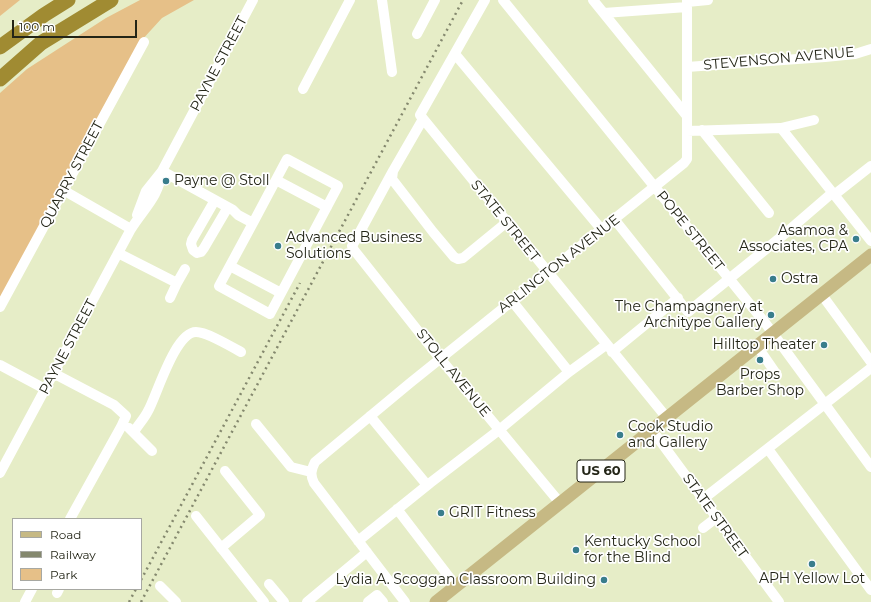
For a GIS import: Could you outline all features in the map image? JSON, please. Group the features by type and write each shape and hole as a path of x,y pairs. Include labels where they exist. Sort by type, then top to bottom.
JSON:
{"highway":[{"path":"0,47 44,15 68,0"},
{"path":"0,79 41,43 112,0"}],"main road":[{"name":"US 60","path":"436,602 871,255"}],"street":[{"name":"PAYNE STREET","path":"0,473 133,225 155,196 161,181 162,171 253,0"},
{"path":"303,89 350,0"},
{"path":"382,0 392,72"},
{"path":"417,34 435,0"},
{"path":"485,0 421,117 394,171 392,179 433,232 454,257 458,259 463,258 507,222"},
{"name":"POPE STREET","path":"503,0 773,334 871,467"},
{"path":"593,0 687,116"},
{"path":"604,14 708,0"},
{"name":"ARLINGTON AVENUE","path":"311,472 315,462 370,416 655,188 684,163 687,159 687,3"},
{"name":"QUARRY STREET","path":"0,307 144,42"},
{"name":"STEVENSON AVENUE","path":"687,67 825,57 855,54 871,49"},
{"path":"455,54 602,230"},
{"name":"STATE STREET","path":"421,117 666,418"},
{"path":"687,131 781,128 814,120"},
{"path":"781,128 871,241"},
{"path":"702,130 768,213"},
{"path":"287,159 338,186 270,314 219,286 276,180 287,159"},
{"path":"615,220 688,312 833,194 871,166"},
{"path":"162,171 230,208 238,215 252,223"},
{"name":"STOLL AVENUE","path":"394,171 352,246 499,430 560,503"},
{"path":"276,180 327,207"},
{"path":"63,190 133,225"},
{"path":"215,200 192,240 191,244 193,250 197,253 201,252 204,248 230,208"},
{"path":"118,253 177,283"},
{"path":"230,266 281,293"},
{"path":"170,298 184,269"},
{"path":"822,295 871,362"},
{"path":"358,541 427,485 499,430 569,372 609,348 678,298"},
{"path":"512,301 569,372"},
{"path":"134,432 147,412 164,371 180,342 189,333 196,331 211,336 241,352"},
{"path":"757,346 777,375"},
{"path":"0,365 45,389"},
{"path":"703,499 871,368"},
{"path":"53,373 114,405 126,416 122,427 71,518"},
{"path":"370,416 427,485"},
{"path":"256,424 291,467 311,472 314,483 367,552 400,600"},
{"path":"122,427 129,428 134,432 152,452"},
{"name":"STATE STREET","path":"652,430 778,602"},
{"path":"768,449 871,590"},
{"path":"222,548 260,515 225,471"},
{"path":"397,509 456,586"},
{"path":"196,516 264,602"},
{"path":"703,528 716,518"},
{"path":"307,602 367,552"},
{"path":"269,584 284,602"},
{"path":"160,586 176,602"},
{"path":"25,602 31,590"},
{"path":"368,602 377,595 383,602"}],"green space":[{"path":"0,0 20,0 0,16"},
{"path":"140,0 194,0 162,18 141,41 0,303 0,93 27,69 106,18"}],"railway":[{"path":"141,602 463,0"},
{"path":"142,578 300,283"},
{"path":"129,602 135,590"}],"place":[{"name":"Payne @ Stoll","path":"166,181"},
{"name":"Asamoa & Associates, CPA","path":"856,239"},
{"name":"Advanced Business Solutions","path":"278,246"},
{"name":"Ostra","path":"773,279"},
{"name":"The Champagnery at Architype Gallery","path":"771,315"},
{"name":"Hilltop Theater","path":"824,345"},
{"name":"Props Barber Shop","path":"760,360"},
{"name":"Cook Studio and Gallery","path":"620,435"},
{"name":"GRIT Fitness","path":"441,513"},
{"name":"Kentucky School for the Blind","path":"576,550"},
{"name":"APH Yellow Lot","path":"812,564"},
{"name":"Lydia A. Scoggan Classroom Building","path":"604,580"}]}
